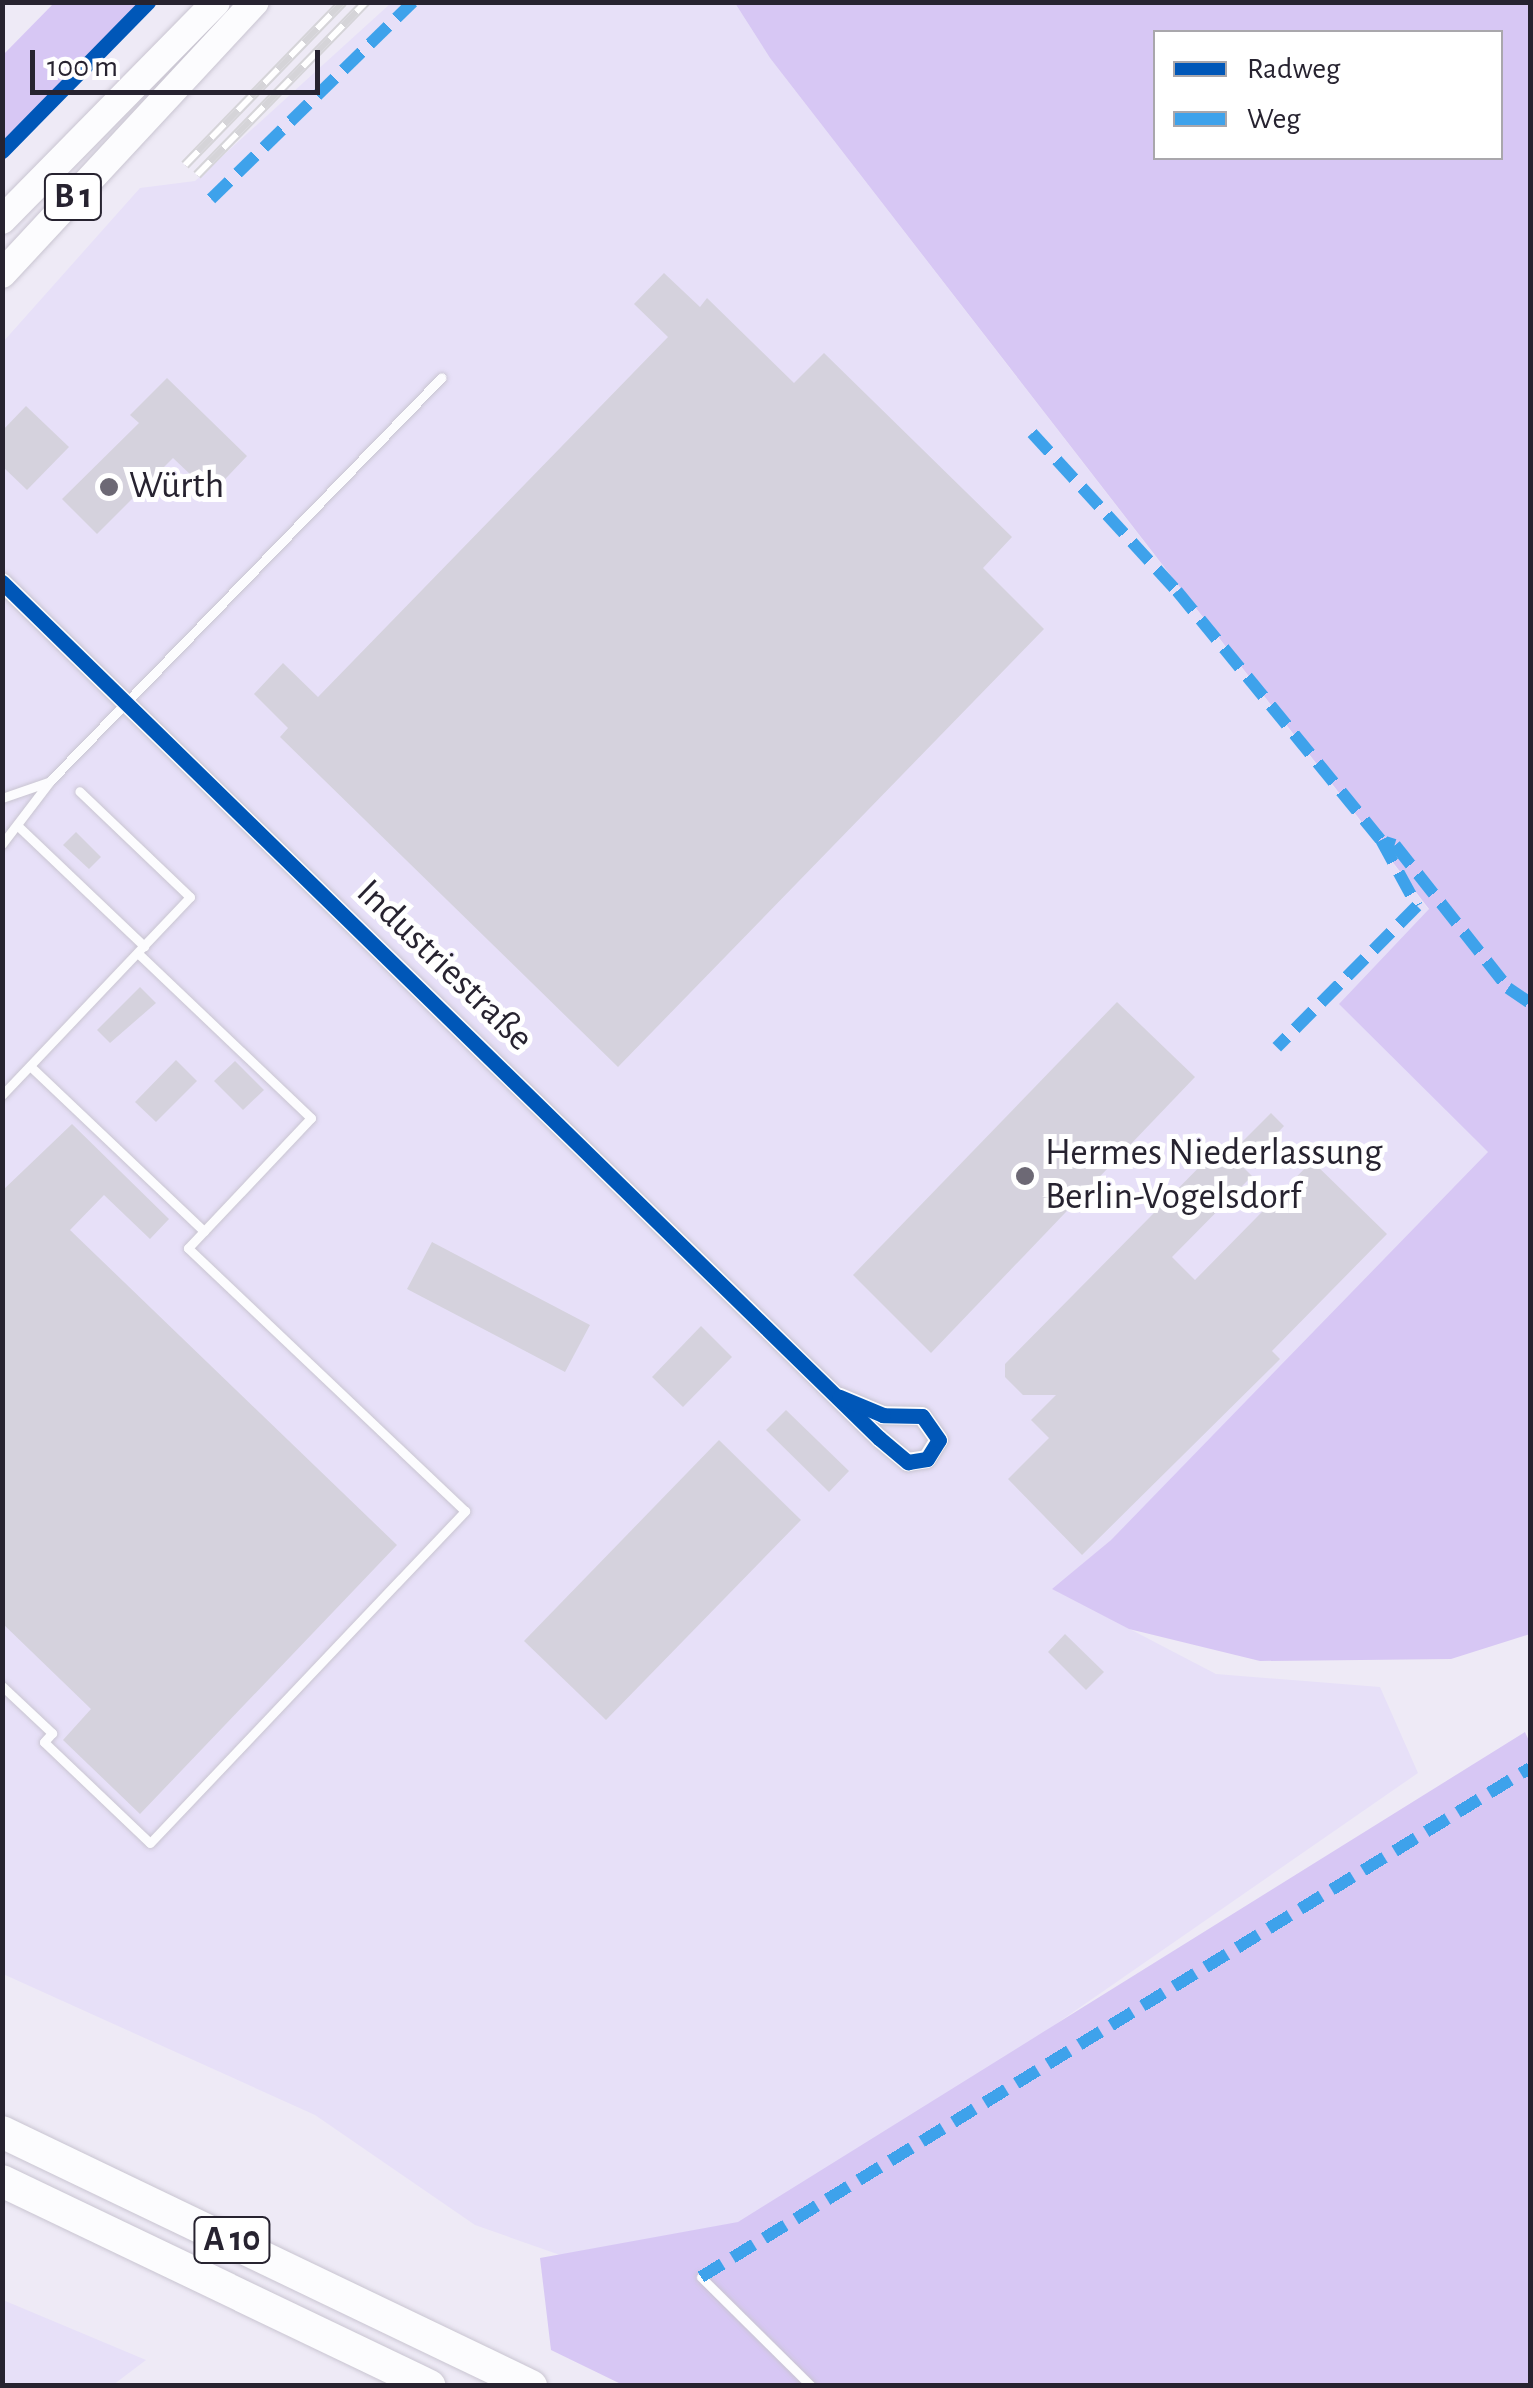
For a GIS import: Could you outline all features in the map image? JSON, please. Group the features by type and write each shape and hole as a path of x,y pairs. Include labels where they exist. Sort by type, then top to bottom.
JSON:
{"highway":[{"name":"A 10","path":"2,2132 531,2386"},
{"name":"A 10","path":"2,2181 429,2386"}],"main road":[{"name":"B 1","path":"2,220 216,2"},
{"name":"B 1","path":"2,274 141,118 255,2"}],"street":[{"name":"Industriestraße","path":"2,582 840,1397 908,1462 927,1459 938,1440 922,1416 883,1415 840,1397"}],"lane":[{"path":"2,844 19,827 50,781 440,378"},
{"path":"2,798 50,781"},
{"path":"2,1095 190,897 79,791"},
{"path":"2,1686 52,1733 44,1742 150,1843 464,1511 188,1248 311,1118 19,827"},
{"path":"30,1066 204,1231"},
{"path":"701,2277 811,2386"}],"shaded area":[{"path":"55,2 142,3 3,145 3,55"},
{"path":"391,3 735,3 770,58 1429,910 1340,1004 1489,1153 1111,1540 1053,1589 1216,1674 1380,1687 1418,1773 769,2223 597,2268 475,2225 315,2115 3,1974 3,342 140,188 195,181"},
{"path":"735,3 1530,3 1530,1634 1451,1659 1260,1661 1129,1629 1052,1589 1111,1540 1488,1152 1339,1004 1429,909 770,58"},
{"path":"1525,1732 1530,1743 1530,2385 623,2385 551,2350 540,2258 738,2222"},
{"path":"2,2300 146,2360 113,2385 3,2385"}],"building":[{"path":"664,273 700,307 707,298 794,383 824,353 1012,537 983,568 1044,629 618,1067 280,737 288,728 254,694 283,663 318,697 668,337 634,304"},
{"path":"167,378 247,456 211,494 173,458 97,534 62,499 139,423 130,415"},
{"path":"26,406 69,447 27,490 2,466 2,431"},
{"path":"76,832 101,857 89,869 63,845"},
{"path":"140,987 156,1003 110,1043 97,1030"},
{"name":"Hermes Niederlassung Berlin-Vogelsdorf","path":"1117,1002 1195,1077 931,1353 853,1275"},
{"path":"176,1060 197,1081 156,1122 135,1102"},
{"path":"235,1061 264,1090 243,1110 214,1081"},
{"path":"1271,1113 1284,1126 1244,1168 1252,1176 1172,1257 1195,1280 1312,1161 1387,1234 1272,1351 1280,1359 1082,1555 1008,1479 1049,1438 1031,1420 1056,1395 1023,1395 1005,1377 1005,1364 1221,1145 1230,1154"},
{"path":"72,1124 169,1219 150,1239 104,1195 70,1230 397,1545 140,1814 63,1740 91,1709 2,1623 2,1191"},
{"path":"432,1242 590,1325 565,1372 407,1289"},
{"path":"701,1326 732,1357 683,1407 652,1377"},
{"path":"786,1410 849,1471 829,1492 766,1430"},
{"path":"719,1440 801,1520 606,1720 524,1641"},
{"path":"1065,1634 1104,1672 1086,1690 1048,1652"}],"railway":[{"path":"185,165 343,2"},
{"path":"197,175 366,2"}],"marked path":[{"path":"211,199 413,2"},
{"path":"1032,433 1177,591 1381,840 1417,906 1277,1047"},
{"path":"1385,842 1395,845 1508,988 1530,1003"},
{"path":"701,2277 1530,1768"}],"cycle path":[{"path":"2,151 148,2"},
{"path":"2,582 879,1438 908,1462 927,1459 939,1440 922,1416 883,1415 840,1397"}],"place":[{"name":"Würth","path":"109,487"},
{"name":"Hermes Niederlassung Berlin-Vogelsdorf","path":"1025,1176"}]}
